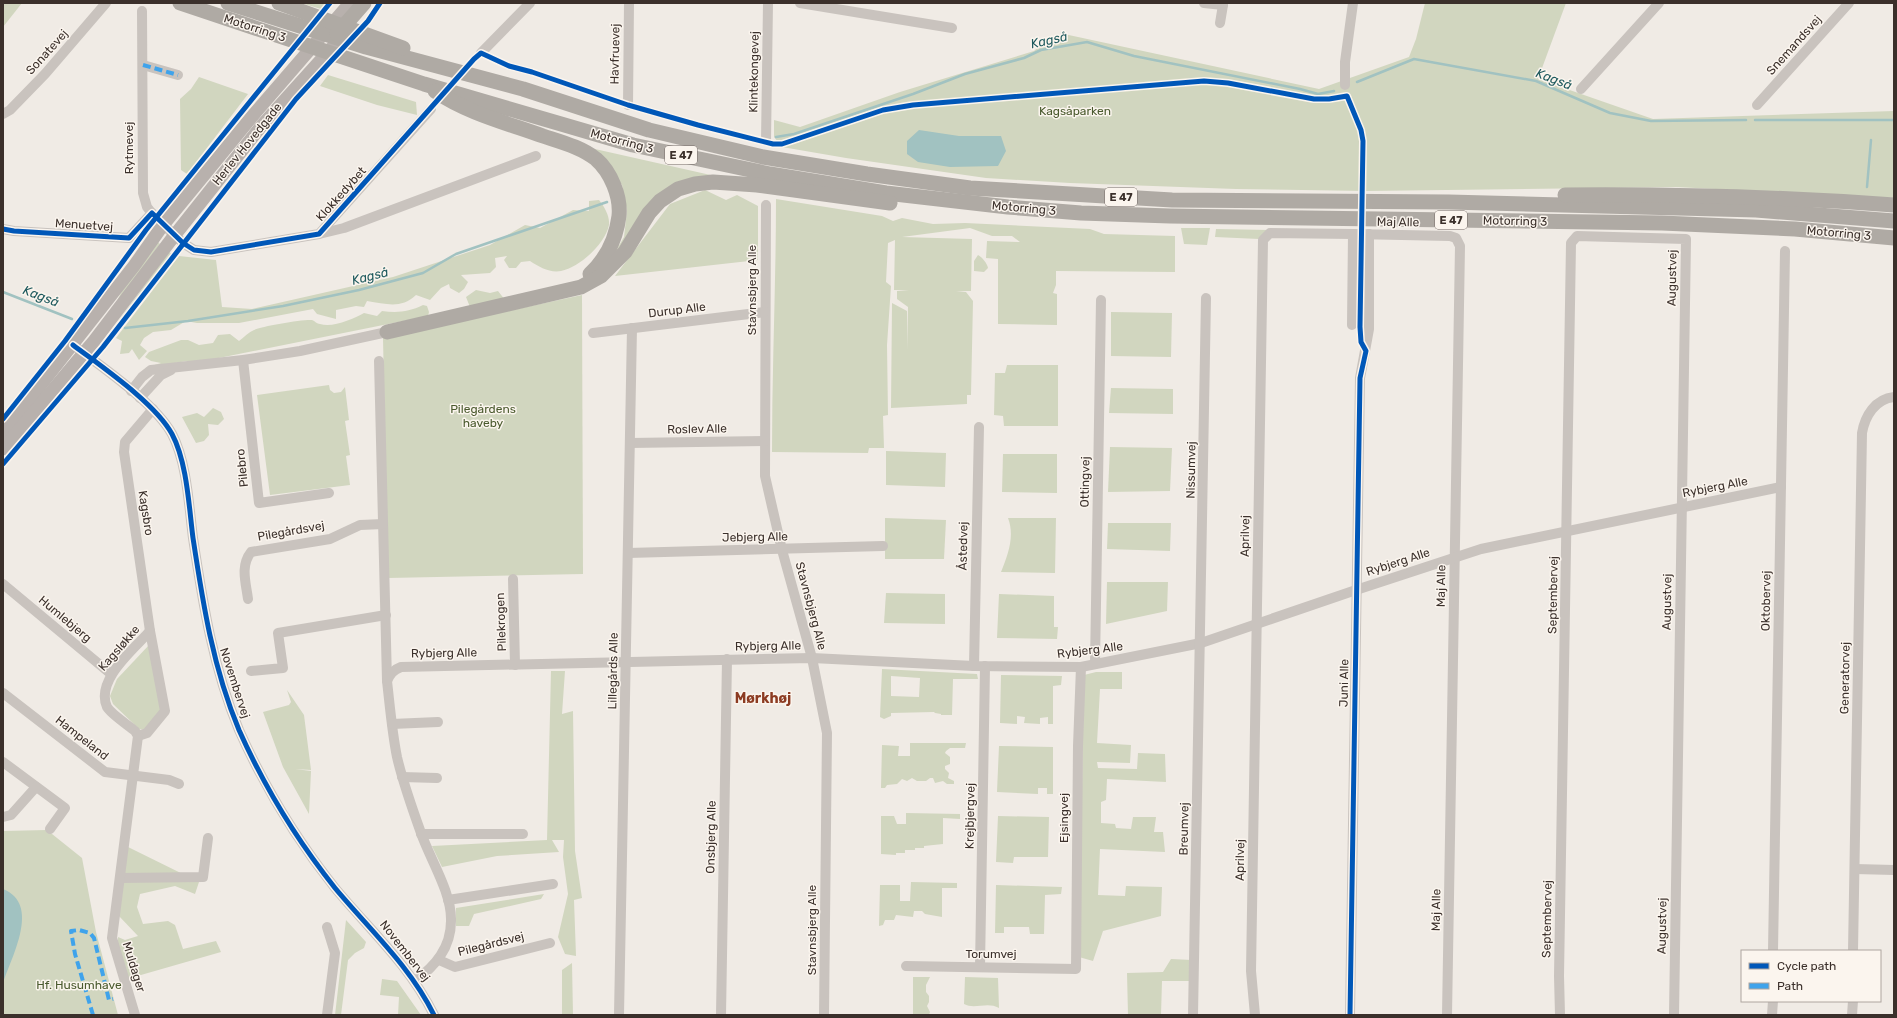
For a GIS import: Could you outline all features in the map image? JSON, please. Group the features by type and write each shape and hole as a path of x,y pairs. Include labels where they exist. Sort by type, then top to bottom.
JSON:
{"highway":[{"name":"Motorring 3","path":"180,3 424,84 633,145 762,173 886,193 1008,207 1081,213 1170,216 1662,223 1795,229 1894,238"},
{"name":"Motorring 3","path":"228,3 275,18 371,43 523,89 648,130 763,157 868,174 970,188 1172,200 1449,202 1756,210 1894,221"},
{"path":"335,44 337,34 364,3"},
{"path":"282,5 371,43"},
{"path":"424,84 454,104 572,146 596,160 609,176 617,194 619,211 617,232 610,249 600,265 585,278 566,290"},
{"path":"387,332 581,287 601,276 625,252 649,214 660,201 678,189 695,184 713,182 757,185 848,198 947,209 1008,207"},
{"path":"1449,202 1503,196 1650,194 1892,205"}],"main road":[{"name":"Herlev Hovedgade","path":"3,433 134,266 163,225 255,113 350,3"},
{"name":"Herlev Hovedgade","path":"3,449 84,354 174,236 263,124 372,3"}],"street":[{"name":"Sonatevej","path":"3,114 10,110 45,74 106,3"},
{"path":"481,53 530,3"},
{"name":"Havfruevej","path":"628,105 629,3"},
{"name":"Klintekongevej","path":"766,141 768,3"},
{"path":"800,3 952,28"},
{"path":"1204,3 1223,4 1220,23"},
{"path":"1345,85 1345,62 1353,3"},
{"path":"1581,89 1659,3"},
{"name":"Snemandsvej","path":"1758,105 1849,3"},
{"name":"Rytmevej","path":"142,11 142,193 147,207 163,225"},
{"path":"143,65 178,75"},
{"name":"Klokkedybet","path":"319,234 431,109"},
{"name":"Klokkedybet","path":"174,236 194,250 211,252 319,234 344,228 536,156"},
{"name":"Stavnsbjerg Alle","path":"766,204 765,476 782,550 812,658 827,733 824,1015"},
{"name":"Menuetvej","path":"3,228 14,231 129,238 152,213"},
{"path":"163,225 174,236"},
{"name":"Aprilvej","path":"1255,1015 1252,971 1264,240 1270,233 1353,234"},
{"path":"1352,325 1353,234"},
{"name":"Maj Alle","path":"1353,234 1450,236 1456,238 1460,246 1447,1015"},
{"name":"Juni Alle","path":"1350,1015 1360,378 1369,329 1369,234"},
{"name":"Septembervej","path":"1560,1015 1559,976 1571,243 1577,236 1636,238"},
{"name":"Augustvej","path":"1636,238 1686,239 1674,1015"},
{"name":"Oktobervej","path":"1773,950 1785,251"},
{"name":"Nissumvej","path":"1201,643 1206,298"},
{"name":"Ottingvej","path":"1095,664 1101,300"},
{"name":"Durup Alle","path":"593,333 765,312"},
{"name":"Lillegårds Alle","path":"619,1015 632,328"},
{"path":"131,391 142,377 151,370 166,367 178,368 243,360 300,351 387,332"},
{"name":"Novembervej","path":"73,345 140,398 152,409 172,435 183,468 209,635 223,686 254,762 279,807 302,843 335,888 415,981 434,1015"},
{"name":"Pilebro","path":"243,360 259,503 329,493"},
{"name":"Pilegårdsvej","path":"379,361 387,682 392,724 402,777 421,834 448,900 451,913 450,933 444,951 439,960 431,969 415,981"},
{"path":"140,398 161,375 178,368"},
{"name":"Generatorvej","path":"1853,950 1862,433 1864,419 1873,408 1882,401 1894,397"},
{"name":"Kagsbro","path":"150,631 124,452 125,442 152,409"},
{"name":"Åstedvej","path":"974,666 979,427"},
{"name":"Roslev Alle","path":"630,443 765,441"},
{"name":"Rybjerg Alle","path":"387,682 389,676 394,670 401,667 727,659 812,658 974,666 1081,667 1201,643 1454,557 1567,530 1781,487"},
{"name":"Pilegårdsvej","path":"248,599 244,568 246,559 251,552 330,539 360,525 383,524"},
{"name":"Jebjerg Alle","path":"628,553 782,550 883,546"},
{"name":"Pilekrogen","path":"512,579 515,665"},
{"name":"Humlebjerg","path":"4,588 111,674"},
{"path":"251,671 283,668 278,633 386,615"},
{"name":"Kagsløkke","path":"150,631 165,711 147,733 138,736 135,731 108,708 104,698 106,686 111,674 150,631"},
{"name":"Breumvej","path":"1192,1015 1201,643"},
{"name":"Onsbjerg Alle","path":"721,1015 727,659"},
{"name":"Krejbjergvej","path":"980,967 985,666"},
{"name":"Ejsingvej","path":"1076,969 1078,746 1081,667"},
{"name":"Hampeland","path":"3,693 105,772 169,780 179,784"},
{"path":"392,724 438,722"},
{"path":"134,776 138,736"},
{"path":"3,762 65,808 50,829"},
{"name":"Muldager","path":"134,776 112,938 135,1015"},
{"path":"402,777 437,778"},
{"path":"3,817 11,815 36,787"},
{"path":"421,834 523,834"},
{"path":"120,878 203,877 208,838"},
{"path":"1855,869 1894,870"},
{"path":"448,900 553,884"},
{"path":"327,927 335,953 327,1015"},
{"name":"Pilegårdsvej","path":"439,960 455,967 550,943"},
{"name":"Torumvej","path":"906,966 1076,969"},
{"path":"1772,1015 1773,1002"},
{"path":"1852,1015 1853,1002"}],"green space":[{"path":"3,3 22,3 3,27"},
{"path":"301,3 326,3 321,9"},
{"name":"Kagsåparken","path":"1425,3 1566,3 1538,79 1653,119 1894,111 1894,198 1676,187 1366,191 1236,189 1070,183 986,178 846,158 782,147 774,137 774,120 800,127 900,92 1034,51 1047,40 1064,34 1319,89 1409,57 1416,39"},
{"path":"328,75 416,102 417,115 377,105 320,86"},
{"path":"199,77 248,94 187,174 181,170 180,99 191,89"},
{"path":"586,147 715,176 690,180 606,268 624,237 627,211 622,185 604,160"},
{"path":"705,190 726,200 737,195 758,206 758,260 615,276 670,204"},
{"path":"776,199 882,216 893,221 902,218 933,224 965,223 1090,229 1104,234 1175,236 1175,272 1056,271 1056,285 1053,293 1057,294 1057,325 998,324 998,259 986,258 987,241 1020,242 1012,236 992,236 970,228 902,237 972,239 971,291 956,291 966,292 973,301 971,395 967,395 967,404 891,408 892,303 907,311 907,350 908,307 897,299 897,291 909,290 894,290 895,240 888,243 886,282 891,286 887,345 888,415 883,416 884,448 869,448 868,453 772,452"},
{"path":"599,200 605,208 609,218 607,232 591,254 568,269 553,271 530,261 521,262 516,268 509,268 504,260 507,256 495,258 496,267 490,273 461,275 468,282 464,289 459,293 450,288 449,284 441,288 430,300 416,295 399,304 367,301 364,307 356,306 336,310 336,319 317,314 313,309 239,323 197,323 186,321 171,330 153,332 144,338 140,345 147,351 139,360 132,349 129,353 120,354 122,341 116,338 179,256 216,260 222,307 252,309 393,277 490,245 525,225 540,228 573,210 589,211 589,201"},
{"path":"1181,228 1210,228 1207,245 1184,244"},
{"path":"1216,229 1270,230 1259,239 1215,237"},
{"path":"158,242 160,244 113,309 122,291"},
{"path":"169,252 172,254 103,344 102,343"},
{"path":"978,255 984,260 988,268 984,272 974,271 974,261"},
{"path":"476,290 490,293 498,291 505,300 470,307 466,297"},
{"name":"Pilegårdens haveby","path":"582,295 583,574 388,578 383,338"},
{"path":"423,305 427,306 429,312 428,316 204,361 187,361 145,368 161,363 151,361 145,357 149,352 181,340 188,340 199,345 213,343 218,335 230,334 239,341 248,333 258,328 308,320 312,320 319,324 331,325 349,320 364,313 377,316 382,311 403,311"},
{"path":"1111,312 1172,313 1171,357 1111,356"},
{"path":"1007,365 1058,365 1058,426 1004,426 1003,416 994,415 995,373 1005,373"},
{"path":"329,385 330,390 334,393 341,392 345,387 349,420 345,421 350,455 346,456 350,485 270,495 257,395"},
{"path":"1111,388 1173,389 1173,414 1109,413"},
{"path":"213,408 221,412 224,419 218,425 208,424 209,435 204,441 196,443 182,417 197,413 204,417"},
{"path":"1110,447 1172,448 1170,491 1108,492"},
{"path":"886,451 946,453 945,487 886,485"},
{"path":"1003,454 1057,454 1057,493 1002,492"},
{"path":"885,518 946,520 944,559 885,559"},
{"path":"1008,518 1056,518 1055,573 1001,572 1011,539"},
{"path":"1108,523 1171,523 1170,551 1107,549"},
{"path":"1107,582 1168,582 1167,611 1106,624"},
{"path":"886,593 945,594 945,624 884,623"},
{"path":"999,594 1054,596 1054,627 1058,627 1057,639 997,638"},
{"path":"150,644 161,710 145,730 139,729 113,704 110,696 117,679"},
{"path":"882,669 977,674 978,679 953,679 952,715 941,715 934,712 891,713 891,716 884,719 880,717","holes":["891,676 920,678 919,697 891,696"]},
{"path":"551,671 565,671 562,714 573,711 575,851 582,898 574,900 576,956 565,954 558,937 568,894 563,857 564,840 552,840 559,852 497,856 442,867 432,846 547,840"},
{"path":"1096,672 1122,672 1122,689 1100,689 1097,743 1131,745 1130,763 1097,762 1098,768 1137,769 1138,753 1165,754 1166,782 1107,779 1106,800 1101,802 1101,823 1115,824 1116,828 1131,829 1133,817 1156,817 1154,832 1163,832 1165,852 1100,849 1098,895 1125,896 1126,886 1162,887 1161,916 1103,931 1093,961 1079,957 1084,675"},
{"path":"1001,675 1062,676 1061,685 1053,686 1053,724 1048,724 1048,717 1040,718 1040,724 1024,723 1025,717 1017,716 1017,724 1000,723"},
{"path":"287,690 304,715 311,770 295,769 311,771 309,814 283,767 263,712 289,705 291,702"},
{"path":"910,743 966,743 965,748 950,748 945,753 950,757 950,764 945,766 945,769 949,773 948,778 954,781 954,784 947,784 943,781 935,783 933,778 926,781 917,781 912,778 907,781 902,779 897,784 887,785 885,788 881,788 882,745 899,746 898,756 910,756"},
{"path":"999,746 1053,747 1053,794 1047,794 1047,788 1038,788 1038,794 997,792"},
{"path":"906,813 960,814 960,819 943,818 943,844 924,846 924,848 915,848 915,850 905,850 905,853 896,853 896,855 881,854 881,816 894,816 897,824 906,824"},
{"path":"998,816 1049,817 1048,857 1014,857 1013,863 996,862"},
{"name":"Hf. Husumhave","path":"47,830 82,858 96,932 118,1015 3,1015 3,831"},
{"path":"128,847 199,882 195,894 175,886 140,894 137,907 143,924 168,921 175,925 183,949 216,941 221,952 127,979 118,945 118,937 125,940 138,936 119,916"},
{"path":"911,882 957,883 957,888 942,888 942,917 925,914 922,911 914,911 913,917 896,915 894,920 885,920 883,925 879,926 880,885 900,885 900,901 910,901"},
{"path":"996,885 1062,887 1061,894 1045,895 1044,934 1030,934 1029,927 1004,927 1004,933 995,933"},
{"path":"544,894 541,899 474,914 469,926 456,926 456,908"},
{"path":"346,920 366,942 364,948 355,953 348,960 341,1015 335,1015"},
{"path":"1171,959 1192,960 1192,981 1162,981 1161,1015 1128,1015 1127,973 1163,972"},
{"path":"572,963 573,1015 562,1015 562,970"},
{"path":"913,977 930,977 926,985 926,992 929,996 927,1006 930,1012 929,1015 913,1015"},
{"path":"965,977 998,978 999,1008 990,1005 968,1006 964,1004"},
{"path":"382,979 397,981 421,1015 398,1015 399,997 380,995"}],"water":[{"path":"919,130 959,136 1001,136 1006,151 998,166 950,167 918,162 907,154 907,141"},
{"path":"3,889 14,896 20,906 22,918 21,932 3,983"}],"waterway":[{"name":"Kagså","path":"776,137 794,134 913,94 965,74 1024,58 1041,50 1087,42 1134,56 1300,89 1318,94 1334,91"},
{"name":"Kagså","path":"1357,82 1414,59 1536,81 1610,113 1651,121 1746,120"},
{"name":"Kagså","path":"1755,120 1894,120"},
{"path":"1867,187 1871,140"},
{"name":"Kagså","path":"125,328 188,321 283,306 359,290 423,273 456,254 607,202"},
{"name":"Kagså","path":"3,292 72,319"}],"marked path":[{"path":"143,65 178,75"},
{"path":"93,1015 75,954 71,931 79,930 90,933 94,938 109,1000 113,999"}],"cycle path":[{"path":"3,419 65,341 146,230 330,3"},
{"path":"3,464 103,347 296,99 368,21 380,3"},
{"path":"3,229 14,231 129,238 152,213 183,243 194,250 211,252 319,234 474,59 481,53 509,66 532,72 628,105 773,144 782,144 883,110 913,105 1204,81 1228,83 1314,99 1329,99 1347,96 1361,130 1363,141 1360,327 1361,342 1366,351 1360,378 1350,1015"},
{"path":"73,345 141,398 164,422 172,434 177,445 184,471 189,499 193,538 210,636 222,683 239,730 270,792 307,851 335,888 401,964 413,980 434,1015"}],"district":[{"name":"Mørkhøj","path":"763,698"}]}
